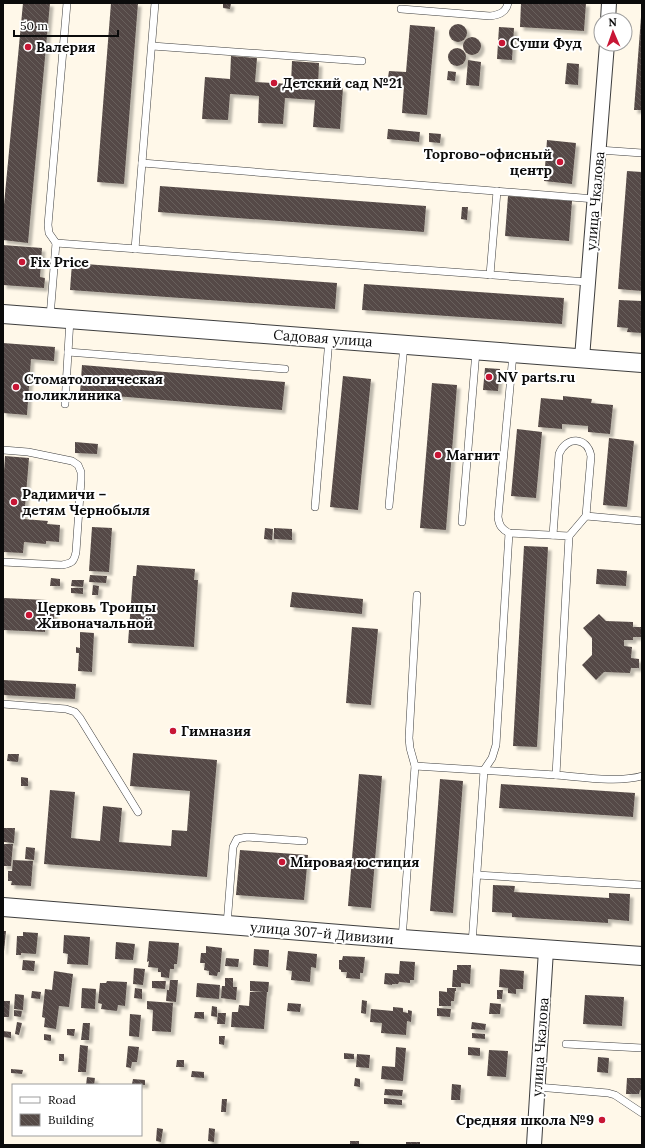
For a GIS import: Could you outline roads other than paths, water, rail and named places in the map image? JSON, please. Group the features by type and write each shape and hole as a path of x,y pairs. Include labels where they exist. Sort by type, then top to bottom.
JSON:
{"street":[{"name":"улица Чкалова","path":"582,358 606,52"},
{"name":"Садовая улица","path":"3,314 642,363"},
{"name":"улица 307-й Дивизии","path":"3,906 402,939 642,956"},
{"name":"улица Чкалова","path":"534,1145 546,950"}],"lane":[{"path":"50,317 56,243 49,233 48,225 67,3"},
{"path":"136,248 155,3"},
{"path":"401,9 490,16 503,12 508,3"},
{"path":"152,46 362,60"},
{"path":"599,150 642,153"},
{"path":"142,163 595,198"},
{"path":"490,275 497,191"},
{"path":"56,243 588,282"},
{"path":"65,404 70,319"},
{"path":"315,507 329,338"},
{"path":"389,506 404,344"},
{"path":"462,522 476,350"},
{"path":"68,352 285,369"},
{"path":"513,352 498,517 499,524 503,530 509,533 568,536"},
{"path":"553,536 559,454 561,448 570,441 582,442 587,446 591,456 586,516 568,536 556,775"},
{"path":"3,450 28,452 72,461 78,466 81,472 81,480 75,559 71,563 62,565 3,562"},
{"path":"586,516 642,521"},
{"path":"472,944 484,770 492,758 496,745 509,533"},
{"path":"402,939 415,766 409,738 417,595"},
{"path":"3,704 66,709 74,712 80,718 138,812"},
{"path":"415,766 619,779 642,776"},
{"path":"227,925 233,847 237,839 247,837 304,841"},
{"path":"477,875 642,885"},
{"path":"566,1044 642,1048"},
{"path":"537,1087 608,1092 642,1113"}],"place":[{"name":"Суши Фуд","path":"502,43"},
{"name":"Валерия","path":"28,47"},
{"name":"Детский сад №21","path":"274,83"},
{"name":"Торгово-офисный центр","path":"560,162"},
{"name":"Fix Price","path":"22,262"},
{"name":"NV parts.ru","path":"489,377"},
{"name":"Стоматологическая поликлиника","path":"16,387"},
{"name":"Магнит","path":"438,455"},
{"name":"Радимичи – детям Чернобыля","path":"14,502"},
{"name":"Церковь Троицы Живоначальной","path":"29,615"},
{"name":"Гимназия","path":"173,731"},
{"name":"Мировая юстиция","path":"282,862"},
{"name":"Средняя школа №9","path":"602,1120"}]}
